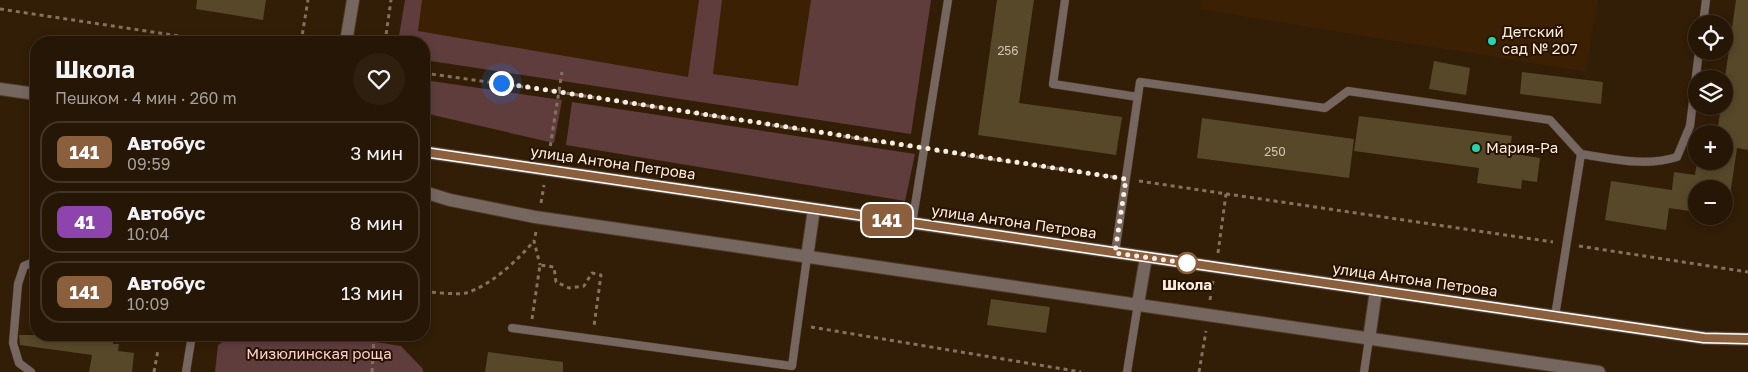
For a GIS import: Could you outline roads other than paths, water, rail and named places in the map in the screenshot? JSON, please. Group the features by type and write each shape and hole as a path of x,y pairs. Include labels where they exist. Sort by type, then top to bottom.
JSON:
{"street":[{"path":"347,36 353,0"},
{"path":"0,89 30,93"},
{"name":"улица Антона Петрова","path":"430,153 1704,338 1748,339"},
{"path":"430,194 450,200 535,217 1599,372"},
{"path":"807,257 814,209"},
{"path":"1138,304 1146,257"},
{"path":"1369,339 1376,290"}],"lane":[{"path":"912,224 948,0"},
{"path":"1065,0 1053,84 1138,97"},
{"path":"1704,15 1706,0"},
{"path":"1115,253 1140,82 1325,108 1348,91 1550,120 1581,154 1643,163 1662,161 1677,156 1690,126 1698,60"},
{"path":"1555,316 1581,154"},
{"path":"512,328 791,369 807,257"},
{"path":"30,264 24,266 18,284 13,343 20,363 31,372"},
{"path":"1127,372 1138,304"},
{"path":"1364,372 1369,339"},
{"path":"186,372 191,341"}],"place":[{"name":"Детский сад № 207","path":"1492,41"},
{"name":"Мария-Ра","path":"1476,148"},
{"name":"Школа","path":"1187,263"}],"park label":[{"name":"Мизюлинская роща","path":"319,354"}]}
